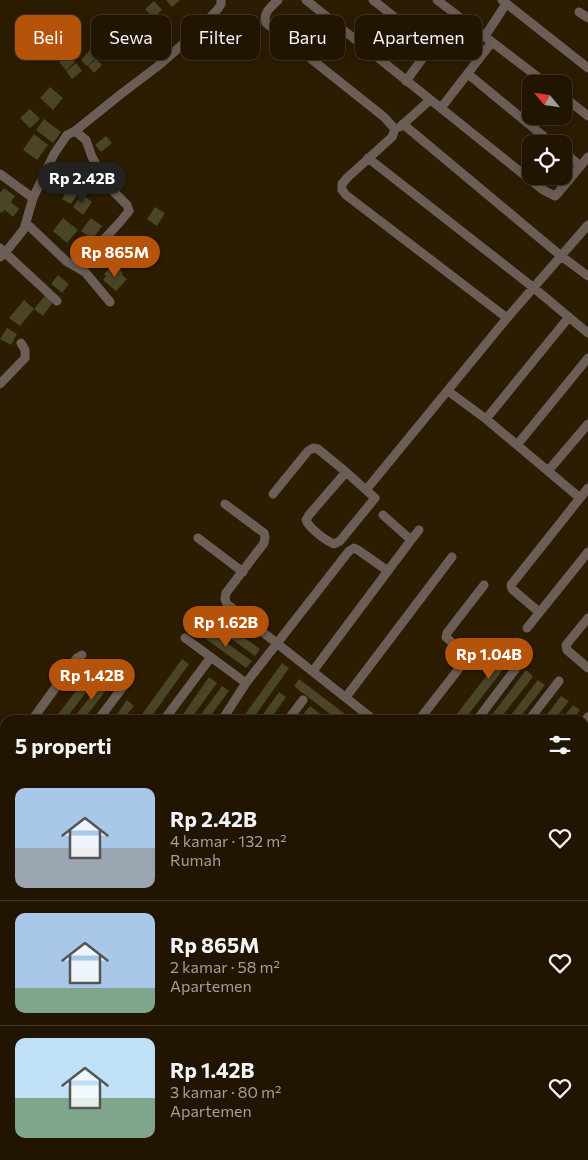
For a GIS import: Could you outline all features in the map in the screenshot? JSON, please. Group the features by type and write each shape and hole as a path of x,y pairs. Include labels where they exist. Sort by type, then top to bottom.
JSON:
{"street":[{"path":"57,301 2,253 24,229 34,198 54,154 67,135 75,131 158,66 191,37 218,8 221,0"},
{"path":"278,0 268,10 264,18 266,23 384,117 394,128 394,132"},
{"path":"306,0 551,195 555,196 558,193 588,157"},
{"path":"373,0 392,15"},
{"path":"437,0 535,75"},
{"path":"485,36 504,2 588,68"},
{"path":"579,12 588,18"},
{"path":"440,108 492,42"},
{"path":"406,80 421,60"},
{"path":"468,74 542,135"},
{"path":"430,100 347,178 342,184 342,190 507,318"},
{"path":"572,103 588,116"},
{"path":"403,124 561,256 588,276"},
{"path":"75,131 86,140 92,157 108,186 127,205 129,211 77,267"},
{"path":"368,158 534,288 588,333"},
{"path":"572,159 580,166"},
{"path":"0,174 34,198"},
{"path":"26,223 66,261 85,272 110,302"},
{"path":"366,490 507,318 588,225"},
{"path":"486,419 569,317"},
{"path":"0,384 26,358 25,350 21,343"},
{"path":"517,445 588,358"},
{"path":"448,391 486,419 580,498"},
{"path":"548,471 588,424"},
{"path":"273,494 308,451 313,448 318,449 346,472 376,498 340,541 334,544 308,524 306,520 346,472"},
{"path":"539,612 512,589 512,585 588,488"},
{"path":"225,504 264,533 265,537 264,543 226,593 225,599 227,604 368,715"},
{"path":"383,516 411,540"},
{"path":"312,671 419,530"},
{"path":"198,538 243,572"},
{"path":"225,715 246,683 349,551 354,548 358,550 388,571"},
{"path":"526,628 588,552"},
{"path":"346,697 452,557"},
{"path":"423,715 464,662 466,656 446,637 447,633 484,584"},
{"path":"588,618 566,646 588,668"},
{"path":"185,638 246,683"},
{"path":"36,715 77,658 82,655"},
{"path":"481,715 526,655"},
{"path":"168,715 211,657"},
{"path":"533,715 559,681"},
{"path":"102,715 126,683"},
{"path":"295,715 303,700"}],"building":[{"path":"166,0 180,0 172,7"},
{"path":"154,1 162,10 156,15 150,15 145,9"},
{"path":"91,49 91,60 94,60 87,66 81,60"},
{"path":"62,60 74,60 75,62 66,70 59,62"},
{"path":"95,60 102,65 94,73 88,66"},
{"path":"76,63 82,71 72,79 66,71"},
{"path":"50,87 63,98 53,110 40,98"},
{"path":"30,109 40,119 30,128 20,118"},
{"path":"44,119 61,132 53,143 36,130"},
{"path":"34,134 48,145 37,160 23,150"},
{"path":"106,136 112,143 101,152 95,145"},
{"path":"70,186 79,192 71,204 62,199"},
{"path":"4,188 15,196 11,202 19,209 13,217 5,210 0,212 0,193"},
{"path":"82,194 92,202 83,215 73,207"},
{"path":"155,207 165,213 157,226 147,219"},
{"path":"63,218 78,230 67,243 53,231"},
{"path":"91,218 102,226 92,240 81,231"},
{"path":"114,264 127,279 116,291 103,280 106,276 104,274"},
{"path":"58,275 69,284 62,293 51,284"},
{"path":"45,296 53,302 43,316 34,309"},
{"path":"24,300 34,309 20,326 9,318"},
{"path":"7,328 17,334 11,345 0,339"},
{"path":"213,615 260,649 255,656 208,622"},
{"path":"204,627 252,661 246,668 199,634"},
{"path":"517,637 524,642 468,715 456,715"},
{"path":"182,659 189,664 153,715 142,715"},
{"path":"282,663 289,668 256,715 245,715"},
{"path":"92,670 99,675 69,715 58,715"},
{"path":"526,670 533,676 503,715 492,715"},
{"path":"209,677 217,683 194,715 182,715"},
{"path":"104,679 110,684 87,715 76,715"},
{"path":"299,679 346,715 332,715 294,686"},
{"path":"538,680 545,685 522,715 511,715"},
{"path":"222,686 229,691 211,715 201,715"},
{"path":"279,692 286,697 273,715 263,715"},
{"path":"561,696 569,701 558,715 547,715"},
{"path":"127,700 134,706 127,715 116,715"},
{"path":"573,705 580,710 576,715 565,715"},
{"path":"310,706 322,715 307,715 304,713"}]}
